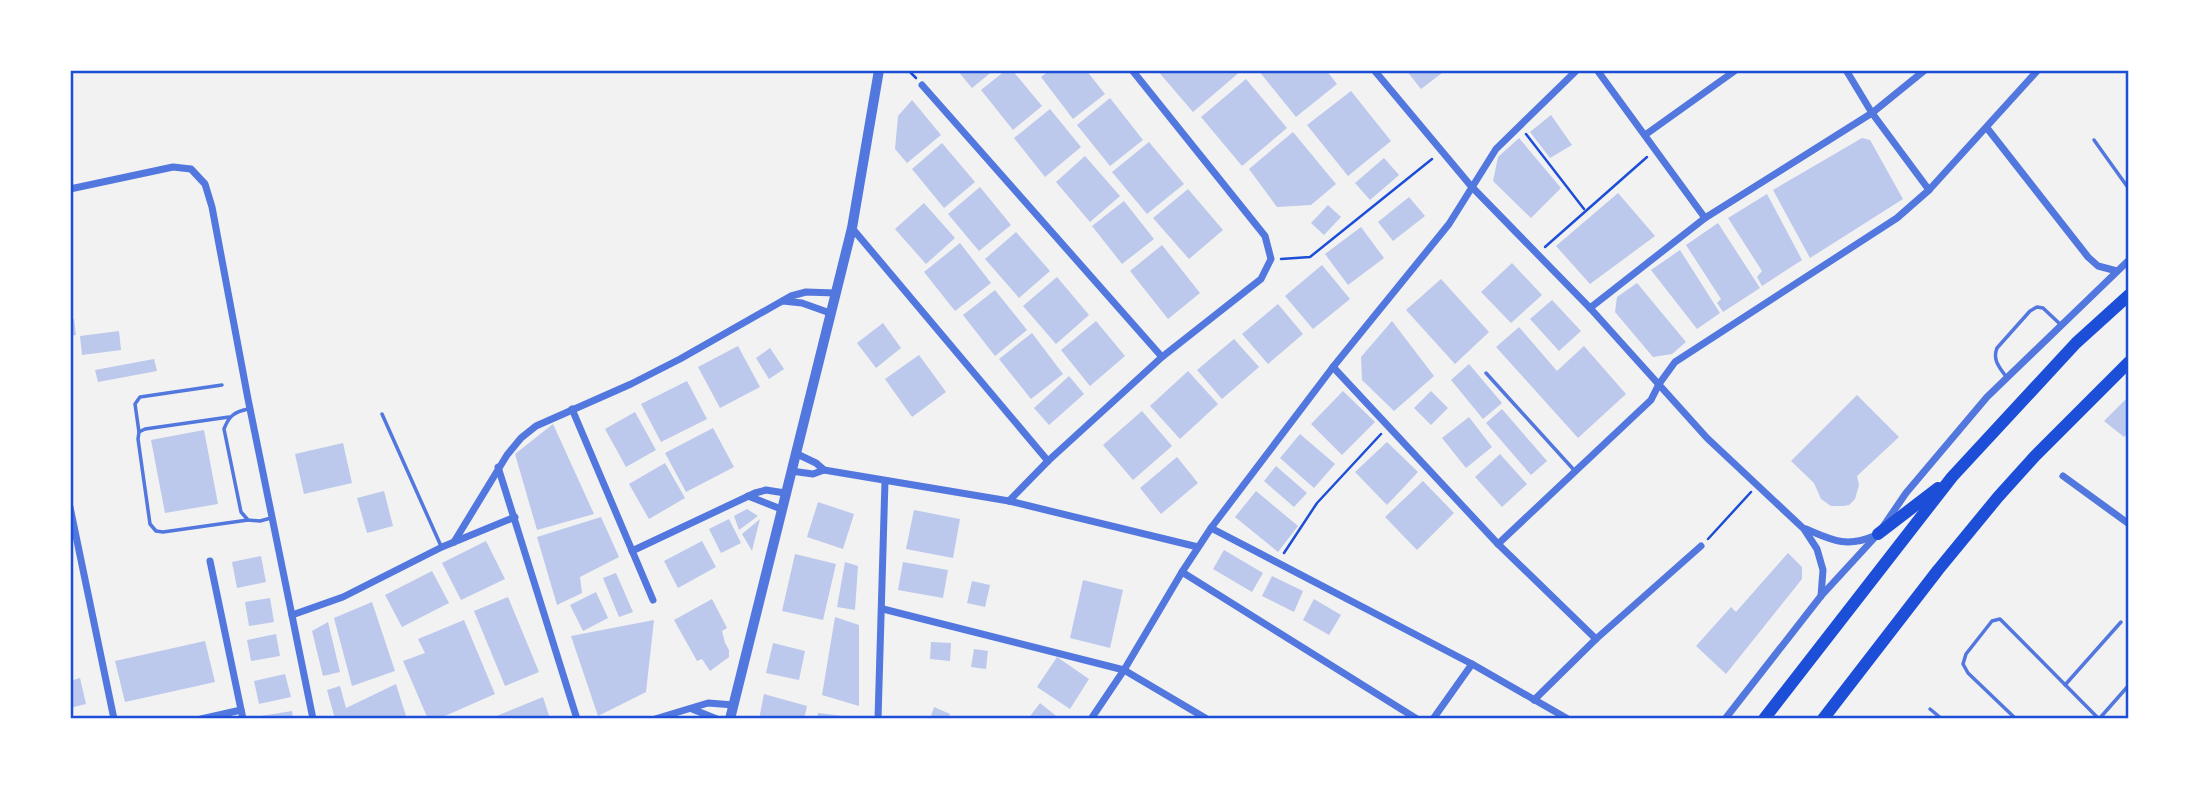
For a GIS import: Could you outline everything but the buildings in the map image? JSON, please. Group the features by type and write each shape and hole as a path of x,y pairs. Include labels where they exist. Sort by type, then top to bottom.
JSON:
{"main road":[{"path":"1764,719 1952,477 2076,344 2129,295"},
{"path":"1824,719 1938,570 1998,497 2129,362"},
{"path":"1878,534 1952,477"}],"street":[{"path":"730,719 852,228 879,70"},
{"path":"1009,501 1048,461 1162,357 1261,279 1271,258 1265,236 1132,70"},
{"path":"1374,70 1471,186 1590,308 1707,438 1804,528 1817,549 1823,570 1821,596"},
{"path":"1091,719 1125,670 1211,528 1333,366 1449,224 1496,149 1577,70"},
{"path":"1597,70 1705,218"},
{"path":"1644,135 1736,70"},
{"path":"1846,70 1872,113 1929,190"},
{"path":"1590,308 1705,218 1872,113 1926,70"},
{"path":"1498,544 1651,400 1675,362 1897,218 1929,190 2037,70"},
{"path":"922,85 1162,357"},
{"path":"1987,128 2088,257 2104,269 2117,271"},
{"path":"70,189 173,167 191,169 205,184 212,207 313,719"},
{"path":"852,228 1048,461"},
{"path":"1725,719 1821,596 1878,534 1920,474 1987,397 2129,260"},
{"path":"454,542 498,467 521,438 536,426 631,384 783,301 806,292 835,293"},
{"path":"783,301 802,303 830,313"},
{"path":"1333,366 1498,544 1596,639"},
{"path":"572,409 653,600"},
{"path":"795,453 824,470"},
{"path":"498,467 577,719"},
{"path":"790,471 813,474 824,470 1009,501 1198,547"},
{"path":"2063,476 2129,524"},
{"path":"878,719 885,481"},
{"path":"632,551 761,491 785,493"},
{"path":"748,496 781,509"},
{"path":"70,507 114,719"},
{"path":"292,615 343,597 442,547 515,517"},
{"path":"1211,528 1472,664 1568,719"},
{"path":"1804,528 1848,544 1878,534"},
{"path":"1534,700 1596,639 1701,547"},
{"path":"210,561 243,719"},
{"path":"1182,572 1417,719"},
{"path":"883,609 1125,670 1207,719"},
{"path":"1433,719 1472,664"},
{"path":"655,719 708,703 734,705"},
{"path":"201,719 241,709"},
{"path":"692,709 717,719"}],"lane":[{"path":"2094,140 2129,189"},
{"path":"2007,378 1994,354 2031,311 2036,307 2043,308 2062,326"},
{"path":"1486,373 1576,471"},
{"path":"222,385 140,397 135,404 150,524 156,531 163,532 273,518"},
{"path":"139,432 229,417 237,411 250,408"},
{"path":"382,414 442,547"},
{"path":"229,417 224,429 241,512 248,520"},
{"path":"2016,719 1968,673 1963,664 1966,654 1992,621 2000,619 2099,719 2129,685"},
{"path":"2065,685 2121,622"},
{"path":"1930,709 1942,719"}],"path":[{"path":"1520,126 1585,210"},
{"path":"1537,254 1655,150"},
{"path":"1271,258 1310,257 1441,152"},
{"path":"1278,563 1317,503 1388,426"},
{"path":"1701,547 1758,485"}]}
